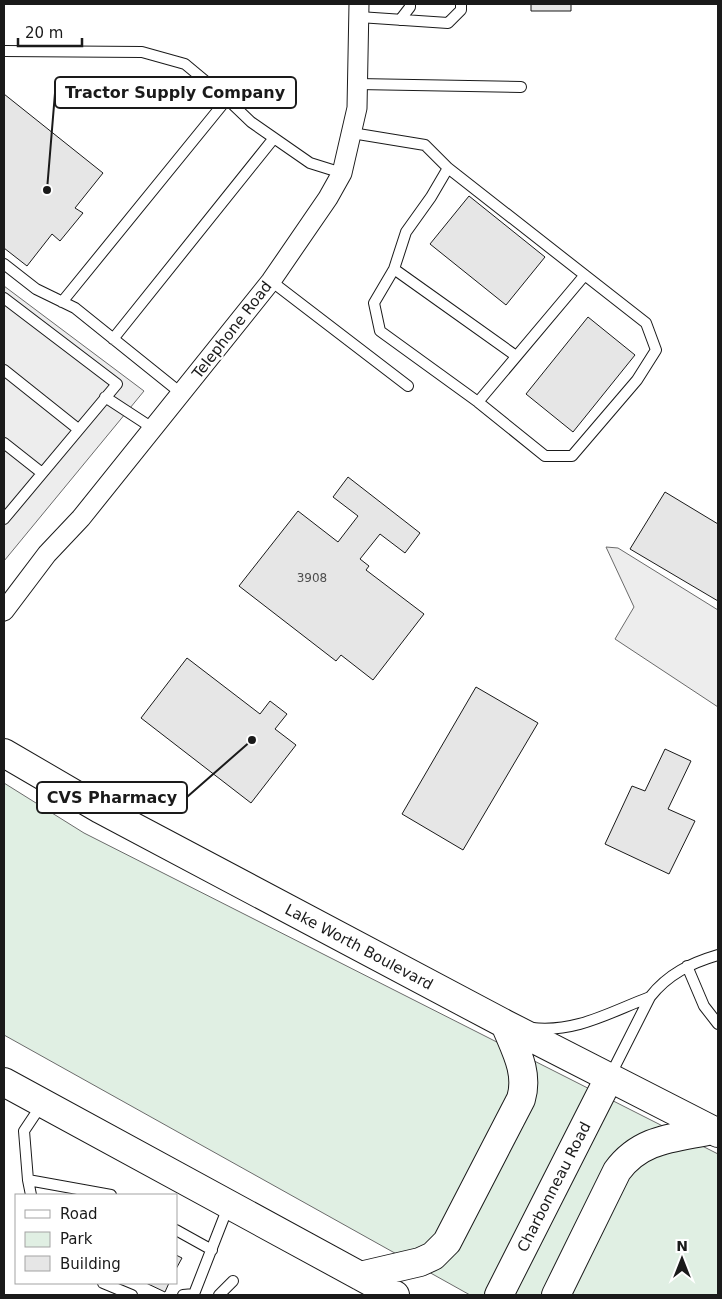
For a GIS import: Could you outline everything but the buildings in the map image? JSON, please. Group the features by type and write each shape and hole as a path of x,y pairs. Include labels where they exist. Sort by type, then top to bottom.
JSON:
{"main road":[{"name":"Lake Worth Boulevard","path":"4,752 100,809 505,1024 715,1132"},
{"path":"360,1276 420,1262 432,1256 447,1242 522,1099 524,1090 523,1070 505,1024"},
{"name":"Charbonneau Road","path":"499,1295 609,1078"},
{"path":"4,1082 395,1295"},
{"path":"556,1295 617,1172 624,1162 633,1153 654,1142 715,1132"}],"street":[{"name":"Telephone Road","path":"4,612 47,554 81,518 272,281 328,198 342,173 357,108 359,11"}],"lane":[{"path":"400,20 410,7 410,4"},
{"path":"359,11 400,20 448,23 461,10 460,4"},
{"path":"4,51 142,52 185,64 251,122 310,163 342,173"},
{"path":"358,84 522,87"},
{"path":"62,302 227,99"},
{"path":"352,133 425,145 448,168 646,323 656,350 636,380 572,456 545,456 478,402 380,331 374,303 394,268 406,232 431,197 448,168"},
{"path":"113,340 274,138"},
{"path":"4,264 36,289 75,308 182,394"},
{"path":"394,268 516,356"},
{"path":"478,402 584,276"},
{"path":"272,281 408,386"},
{"path":"4,298 117,384 4,519"},
{"path":"4,370 78,429"},
{"path":"105,397 154,429"},
{"path":"4,443 42,473"},
{"path":"609,1078 650,997 675,973 687,966 718,954"},
{"path":"687,966 704,1006 718,1024"},
{"path":"505,1024 545,1030 573,1027 586,1024 650,997"},
{"path":"31,1194 24,1131 43,1103"},
{"path":"28,1180 98,1194"},
{"path":"183,1295 194,1294 229,1206"},
{"path":"178,1231 212,1250"},
{"path":"219,1295 233,1281"},
{"path":"105,1284 132,1295"}],"green space":[{"path":"4,783 84,833 718,1154 718,1295 470,1295 4,1035"}],"shaded area":[{"path":"4,286 144,391 4,561"},
{"path":"606,547 618,548 718,610 718,707 615,639 634,607"}],"place":[{"name":"Tractor Supply Company","path":"47,190"},
{"name":"CVS Pharmacy","path":"252,740"}]}
